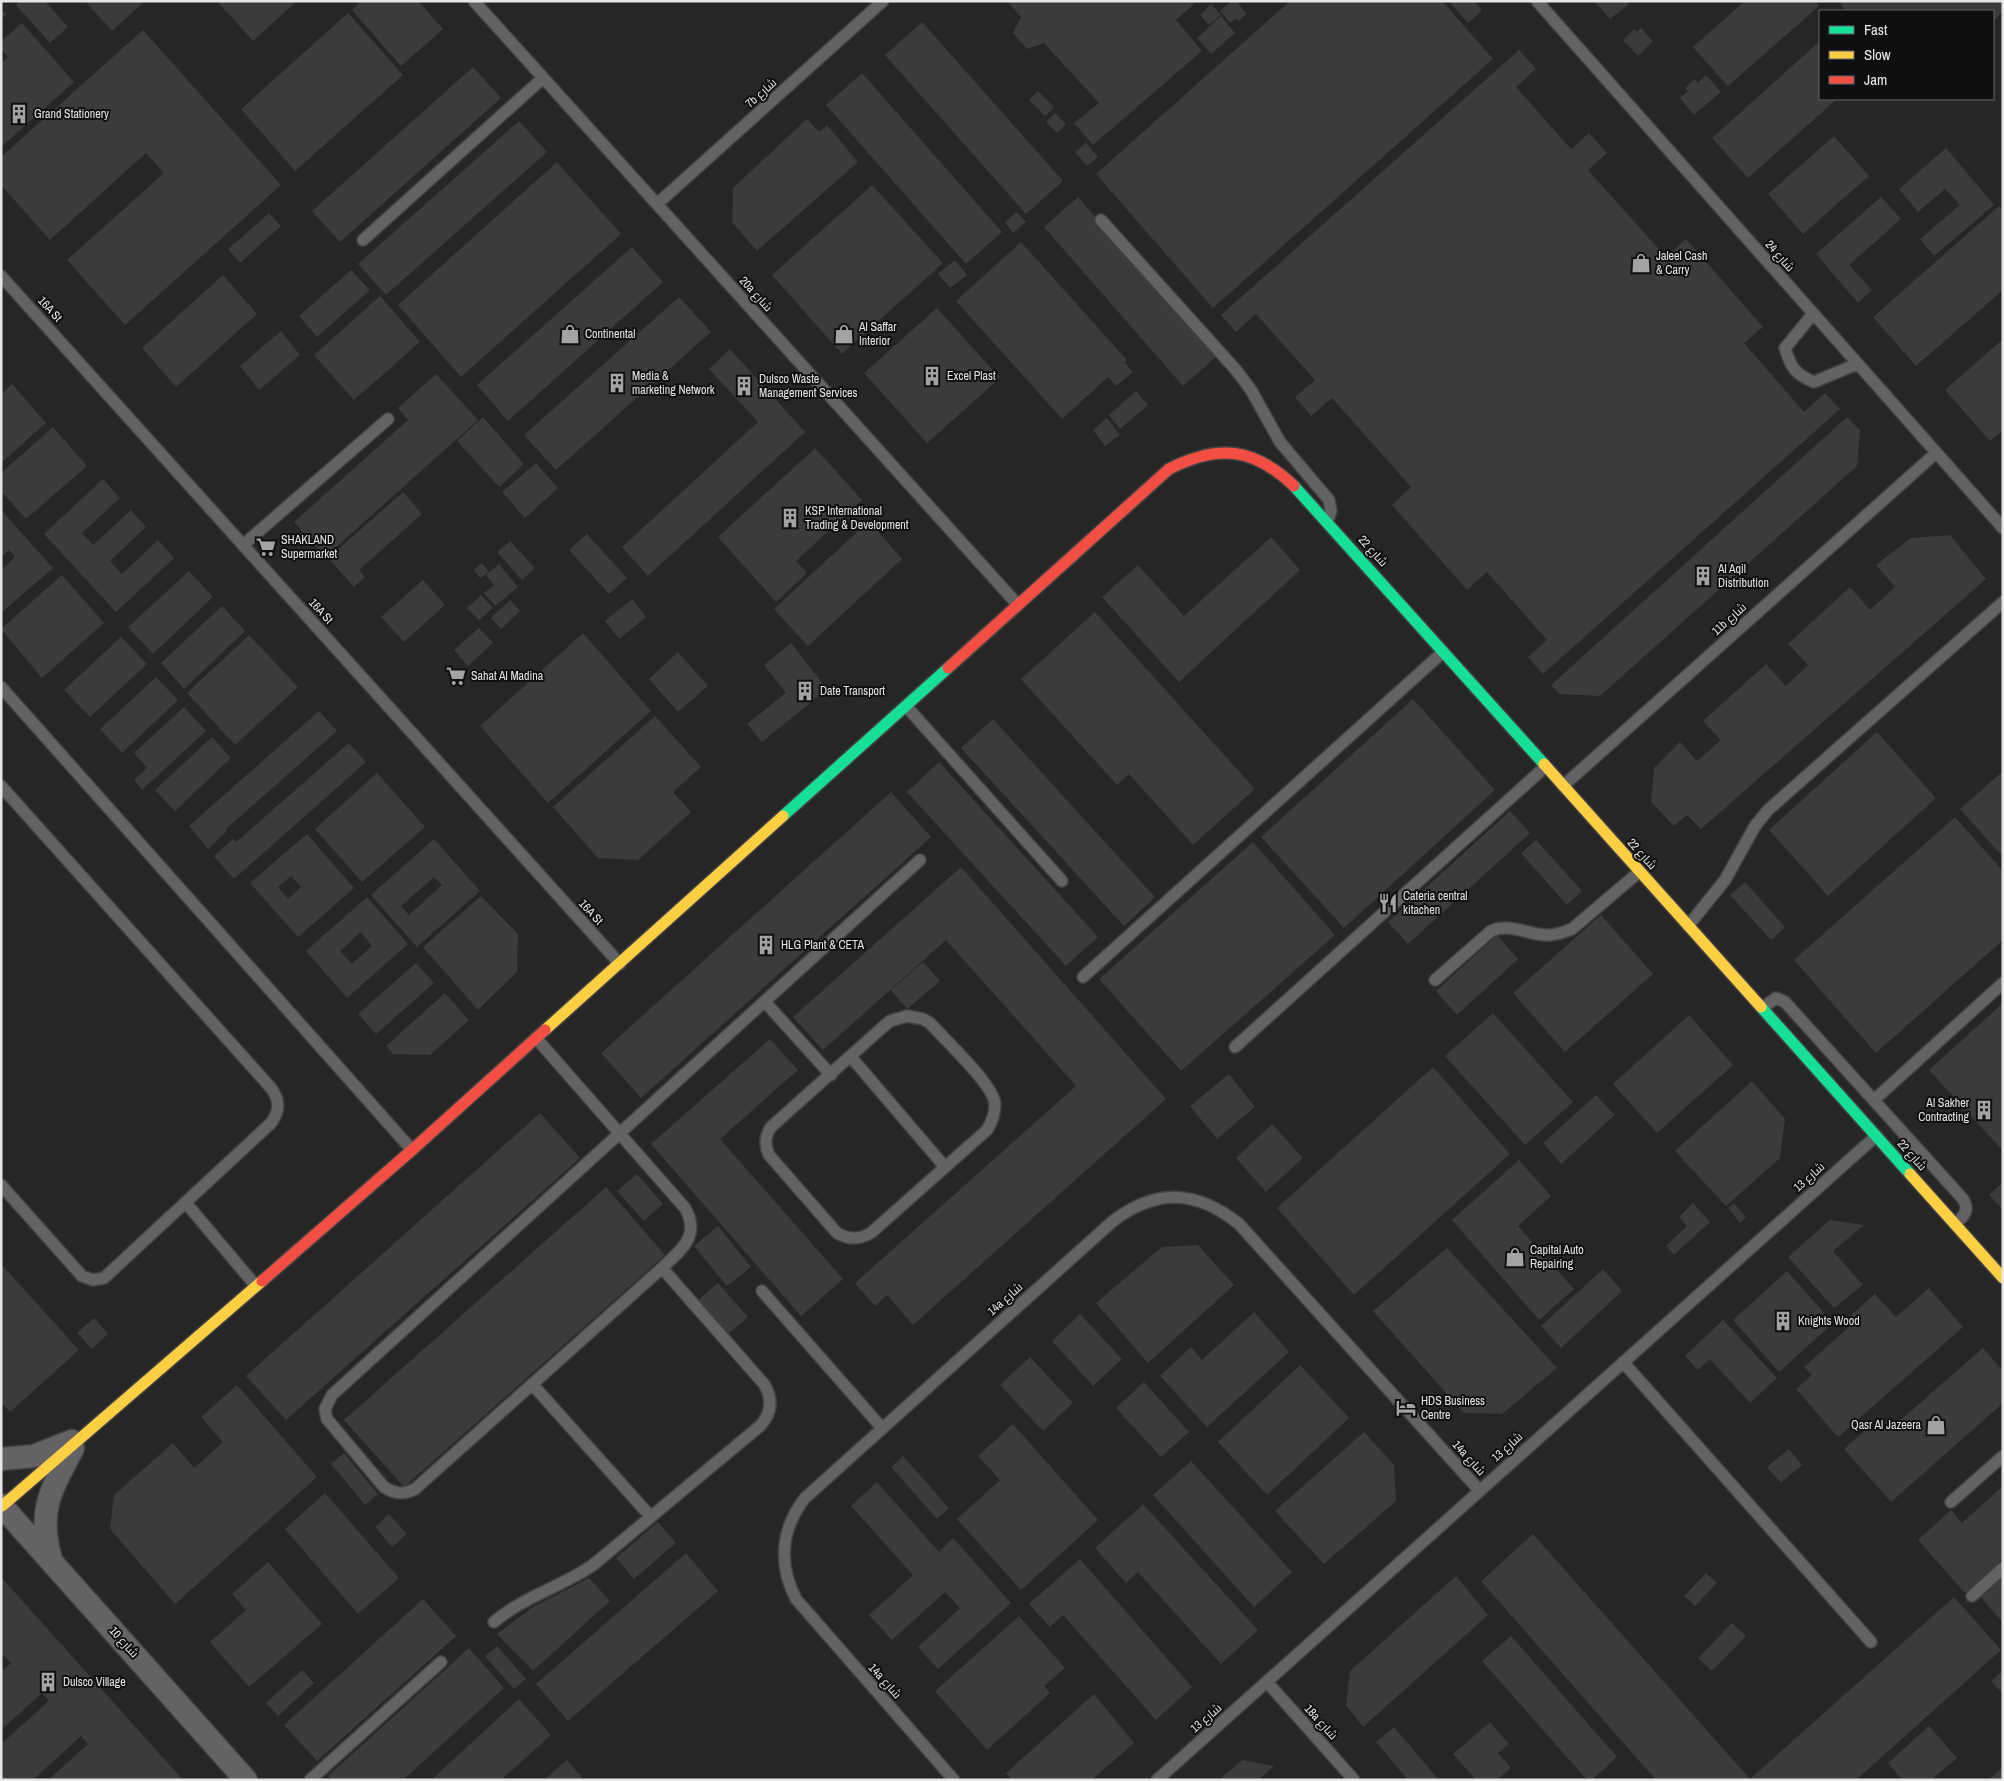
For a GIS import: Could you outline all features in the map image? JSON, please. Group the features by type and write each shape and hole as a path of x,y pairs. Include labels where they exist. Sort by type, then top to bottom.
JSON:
{"street":[{"name":"شارع 22","path":"1018,605 1169,469 1194,456 1223,451 1253,456 1280,473 1293,483 2003,1278"},
{"path":"2,1505 412,1150 1018,605"},
{"path":"1,1459 34,1456 78,1439"},
{"path":"51,1560 44,1526 46,1510 55,1482 78,1439"},
{"name":"شارع 10","path":"2,1505 246,1780"}],"lane":[{"name":"20a شارع","path":"474,1 1018,605"},
{"name":"7b شارع","path":"657,204 883,1"},
{"name":"شارع 24","path":"1537,1 2003,528"},
{"path":"363,240 543,78"},
{"path":"1100,220 1236,370 1254,396 1280,442 1328,500 1331,511 1327,521"},
{"name":"16A St","path":"1,276 620,964"},
{"path":"1813,314 1785,348 1790,365 1801,377 1814,382 1857,364"},
{"path":"243,545 388,419"},
{"name":"11b شارع","path":"1563,786 1936,453"},
{"path":"1688,926 1725,880 1755,826 1768,810 2003,602"},
{"path":"1083,976 1443,652"},
{"path":"1,687 412,1150"},
{"path":"906,706 1062,882"},
{"path":"1235,1047 1545,767"},
{"path":"1,786 276,1094 278,1109 271,1123 104,1278 93,1280 82,1276 1,1184"},
{"path":"535,1038 620,1135 685,1208 689,1215 691,1229 687,1243 662,1268 416,1489 403,1494 396,1493 384,1487 330,1424 326,1414 326,1404 332,1395 620,1135 920,860"},
{"path":"1435,980 1491,931 1498,928 1513,928 1547,936 1560,934 1572,928 1639,872"},
{"path":"1874,1100 2003,983"},
{"path":"1762,1008 1773,999 1785,1002 1874,1100 1963,1200 1967,1208 1966,1213 1955,1224"},
{"path":"765,1002 831,1076"},
{"path":"907,1016 915,1016 930,1023 989,1087 995,1104 992,1122 987,1130 867,1235 861,1238 848,1238 836,1233 768,1154 765,1143 768,1132 772,1127 851,1057 890,1021 907,1016"},
{"path":"851,1057 945,1167"},
{"name":"شارع 13","path":"1157,1780 1876,1136"},
{"name":"14a شارع","path":"954,1780 804,1610 790,1587 786,1574 784,1547 791,1521 805,1498 1113,1221 1129,1209 1148,1201 1167,1197 1187,1198 1215,1207 1239,1224 1479,1490"},
{"path":"186,1203 255,1285"},
{"path":"494,1622 520,1603 579,1574 651,1517 765,1420 770,1406 770,1398 764,1384 662,1268"},
{"path":"762,1291 882,1428"},
{"path":"1623,1362 1870,1642"},
{"path":"532,1384 651,1517"},
{"path":"1951,1502 2003,1456"},
{"path":"1972,1596 2003,1568"},
{"path":"310,1780 441,1662"},
{"name":"18a شارع","path":"1268,1682 1354,1780"}],"building":[{"path":"21,1 45,1 68,27 50,43 16,5"},
{"path":"85,1 145,1 112,31"},
{"path":"217,1 297,1 253,41"},
{"path":"361,1 418,1 443,29 401,66 352,10"},
{"path":"1007,1 1197,1 1176,20 1202,51 1093,145 1074,123 1099,103 1044,43 1027,49 1013,33 1021,17"},
{"path":"1232,1 1236,1 1247,14 1238,21 1236,18 1230,23 1220,11"},
{"path":"1290,1 1442,1 1493,59 1213,308 1096,174"},
{"path":"1449,1 1474,1 1482,10 1468,23"},
{"path":"1594,1 1626,1 1629,4 1610,19"},
{"path":"1745,1 1815,1 1819,6 1728,86 1693,47"},
{"path":"1844,1 2003,1 2003,12 1994,20 1994,10 1845,10 1840,4"},
{"path":"1211,4 1221,15 1209,25 1200,15"},
{"path":"1,9 7,14 1,19"},
{"path":"348,13 403,75 295,171 241,109"},
{"path":"1221,16 1235,33 1211,54 1197,38"},
{"path":"922,22 1063,181 1026,214 885,55"},
{"name":"Grand Stationery","path":"22,23 74,82 1,147 1,63 8,57 1,49 1,41"},
{"path":"1641,28 1653,41 1638,56 1623,40 1634,29 1637,32"},
{"path":"143,30 281,185 125,325 67,260 164,173 146,153 50,240 1,185 1,157"},
{"path":"1819,42 1819,100 1836,100 1748,178 1712,138"},
{"path":"1519,50 1536,69 1516,87 1571,149 1589,133 1607,153 1588,170 1666,257 1686,239 1763,327 1744,343 1804,412 1825,393 1840,409 1543,674 1528,657 1547,640 1487,572 1467,590 1392,505 1411,487 1332,398 1311,416 1295,397 1315,380 1256,314 1236,332 1221,315"},
{"path":"473,67 501,98 340,242 312,211"},
{"path":"862,73 1002,232 966,264 826,105"},
{"path":"1706,75 1721,92 1694,115 1680,98 1688,91 1685,88 1695,79 1698,83"},
{"path":"1038,91 1054,107 1045,116 1029,100"},
{"path":"1055,113 1066,124 1057,133 1046,122"},
{"path":"807,119 819,132 827,125 858,162 757,251 732,222 733,188"},
{"path":"519,121 547,152 386,295 358,264"},
{"path":"1834,136 1869,176 1803,234 1768,194"},
{"path":"1086,143 1098,157 1087,166 1075,152"},
{"path":"1946,148 1994,205 1934,256 1920,239 1960,205 1945,189 1918,212 1899,189"},
{"path":"557,162 621,234 461,377 398,305"},
{"path":"872,185 943,263 842,354 772,275"},
{"path":"1078,197 1217,356 1183,386 1044,227"},
{"path":"1881,197 1901,219 1849,265 1872,290 1858,303 1816,254"},
{"path":"1999,206 2003,211 2003,290 1916,366 1873,317"},
{"path":"1017,212 1026,222 1013,233 1005,222"},
{"path":"269,213 281,226 240,263 228,249"},
{"path":"1021,242 1127,360 1121,366 1125,363 1133,372 1116,386 1108,377 1062,419 956,301"},
{"name":"Continental","path":"632,247 663,282 508,421 477,385"},
{"path":"955,260 967,275 950,288 938,274"},
{"path":"351,270 370,290 317,337 299,316"},
{"path":"223,275 257,314 176,387 142,348"},
{"path":"380,296 420,342 354,400 314,355"},
{"name":"Media & marketing Network","path":"679,297 711,332 556,470 524,435"},
{"name":"Excel Plast","path":"937,308 1000,378 927,443 864,373"},
{"path":"281,331 300,355 259,390 240,366"},
{"path":"2003,339 2003,430 1990,441 1945,390"},
{"path":"730,349 805,432 648,576 622,547 758,422 709,369"},
{"path":"436,374 478,420 325,557 294,522 408,420 398,408"},
{"path":"12,384 46,423 1,463 1,394"},
{"path":"1136,391 1148,405 1120,429 1109,415"},
{"path":"483,417 524,464 499,487 457,441"},
{"name":"Al Aqil Distribution","path":"1847,417 1860,430 1857,466 1600,696 1560,694 1551,685"},
{"path":"1107,418 1120,435 1105,446 1093,430"},
{"path":"53,427 87,466 26,519 1,491 1,473"},
{"name":"KSP International Trading & Development","path":"815,448 862,500 796,561 807,573 776,602 718,537"},
{"path":"536,463 558,488 525,518 502,492"},
{"path":"103,479 120,498 82,533 93,545 131,510 146,527 110,561 122,574 158,540 174,558 116,612 44,534"},
{"path":"403,492 422,514 359,570 365,577 354,587 328,558"},
{"path":"1,510 53,568 1,613 1,570 15,557 9,550 1,557"},
{"path":"869,521 902,559 808,646 774,609"},
{"path":"587,534 627,578 609,594 569,550"},
{"path":"1950,535 1986,579 1701,829 1687,815 1674,826 1651,802 1654,768 1680,742 1697,761 1721,740 1703,721 1766,664 1786,686 1808,665 1788,644 1850,587 1870,610 1895,587 1876,565 1911,538"},
{"path":"1271,537 1300,570 1179,682 1102,597 1138,565 1184,616"},
{"path":"510,541 535,568 522,580 497,552"},
{"path":"482,563 489,572 480,578 474,570"},
{"path":"499,564 518,587 495,606 484,593 494,585 486,575"},
{"path":"189,571 213,597 153,654 128,627"},
{"path":"62,575 104,623 42,678 1,629"},
{"path":"423,580 445,605 404,642 381,617"},
{"path":"481,595 493,608 479,620 467,608"},
{"path":"632,599 646,617 619,639 605,621"},
{"path":"510,600 520,611 501,629 491,618"},
{"path":"222,606 245,631 184,689 161,663"},
{"path":"1095,612 1255,789 1193,845 1129,774 1117,785 1021,679"},
{"path":"479,628 493,643 468,666 454,650"},
{"path":"583,633 651,711 548,803 480,726"},
{"path":"249,635 298,687 235,745 187,693"},
{"path":"121,637 147,664 90,717 64,690"},
{"name":"Date Transport","path":"791,643 827,689 762,742 747,724 786,693 764,665"},
{"path":"678,652 708,686 678,712 649,679"},
{"path":"156,677 178,700 122,753 100,729"},
{"path":"1413,699 1495,790 1344,928 1261,837"},
{"path":"184,707 206,731 142,790 134,780 147,768 134,753"},
{"path":"319,711 337,731 226,829 227,831 208,849 189,826"},
{"path":"655,716 701,767 673,792 691,812 638,860 598,858 553,807"},
{"path":"993,719 1155,897 1124,926 961,748"},
{"path":"1877,732 1936,798 1828,896 1769,830"},
{"path":"212,737 231,758 175,811 155,790"},
{"path":"349,743 366,762 234,879 214,856 233,839 236,842"},
{"path":"939,762 1098,937 1066,966 907,792"},
{"path":"2003,771 2003,857 1960,809"},
{"path":"377,773 425,827 362,882 315,829"},
{"name":"HLG Plant & CETA","path":"891,792 931,837 641,1098 601,1053"},
{"path":"1510,811 1530,833 1408,944 1388,922"},
{"path":"1955,817 2003,871 2003,940 1876,1053 1794,960"},
{"path":"307,834 354,888 298,937 250,883","holes":["291,876 301,887 288,899 278,887"]},
{"path":"434,839 480,891 417,947 371,895","holes":["434,877 442,885 409,915 401,906"]},
{"path":"1536,840 1582,891 1567,905 1521,853"},
{"path":"1253,842 1335,935 1181,1071 1099,979"},
{"path":"961,867 1166,1099 913,1325 887,1295 875,1306 855,1283 1076,1086 946,940 823,1050 793,1017"},
{"path":"1745,882 1785,927 1771,940 1730,895"},
{"path":"481,896 518,934 517,972 478,1010 423,947"},
{"path":"367,897 408,944 347,998 306,951","holes":["361,932 372,946 352,964 340,951"]},
{"path":"1601,915 1653,974 1565,1052 1513,993"},
{"path":"1497,935 1518,959 1457,1015 1436,991"},
{"path":"923,962 940,981 907,1009 891,990"},
{"path":"416,963 434,983 376,1034 358,1014"},
{"path":"445,993 469,1020 430,1055 393,1054 386,1046"},
{"name":"Al Sakher Contracting","path":"2003,1003 2003,1151 1929,1070"},
{"path":"1493,1013 1573,1102 1525,1145 1445,1056"},
{"path":"1689,1015 1733,1065 1657,1133 1613,1084"},
{"path":"770,1039 798,1070 720,1139 843,1279 801,1316 651,1144"},
{"path":"1433,1067 1510,1154 1354,1295 1277,1208"},
{"path":"1229,1074 1255,1107 1217,1139 1190,1106"},
{"path":"1752,1081 1785,1119 1780,1158 1726,1206 1675,1151"},
{"path":"1596,1095 1615,1115 1561,1164 1543,1143"},
{"path":"540,1113 580,1158 286,1420 246,1376"},
{"path":"1272,1124 1303,1158 1266,1192 1236,1158"},
{"name":"Capital Auto Repairing","path":"1519,1160 1551,1196 1518,1226 1574,1289 1539,1320 1452,1220"},
{"path":"637,1174 663,1204 644,1221 617,1191"},
{"path":"2003,1182 2003,1210 1989,1195"},
{"path":"606,1187 665,1255 404,1487 344,1420"},
{"path":"1693,1203 1710,1222 1674,1255 1666,1246 1687,1226 1679,1217"},
{"path":"1734,1203 1746,1217 1740,1223 1728,1208"},
{"path":"1830,1220 1864,1225 1833,1251 1863,1285 1834,1308 1788,1257"},
{"path":"718,1226 751,1267 727,1286 694,1246"},
{"path":"1198,1245 1234,1285 1148,1363 1096,1303 1162,1247"},
{"path":"1447,1248 1557,1368 1502,1414 1464,1413 1373,1311"},
{"path":"1,1264 79,1350 10,1412 1,1402"},
{"path":"1603,1269 1622,1291 1561,1348 1541,1326"},
{"name":"Knights Wood","path":"1787,1271 1833,1323 1779,1372 1733,1320"},
{"path":"718,1283 748,1317 728,1334 698,1300"},
{"path":"1929,1288 1963,1327 1838,1437 1796,1389 1812,1375 1804,1367 1849,1327 1844,1321 1875,1294 1896,1317"},
{"path":"1254,1312 1289,1352 1207,1427 1160,1376 1191,1347 1202,1360"},
{"path":"1080,1314 1122,1359 1093,1386 1052,1341"},
{"path":"94,1318 108,1334 92,1349 77,1333"},
{"path":"1723,1320 1777,1378 1750,1403 1710,1359 1698,1370 1685,1356"},
{"name":"Qasr Al Jazeera","path":"1983,1348 2003,1371 2003,1403 1891,1502 1844,1449 1878,1419 1888,1431"},
{"path":"1030,1357 1073,1403 1043,1431 1000,1385"},
{"path":"1300,1365 1349,1418 1267,1495 1218,1442"},
{"path":"1144,1382 1189,1432 1161,1457 1116,1408"},
{"path":"237,1385 317,1477 175,1604 110,1529 114,1495 173,1443 194,1468 223,1442 201,1417"},
{"path":"1013,1424 1098,1520 1021,1590 957,1519 1000,1480 978,1456"},
{"path":"1364,1432 1394,1465 1396,1501 1324,1564 1275,1511"},
{"path":"1789,1449 1802,1465 1781,1483 1767,1467"},
{"path":"344,1453 378,1494 365,1505 331,1464"},
{"path":"903,1456 949,1508 937,1519 891,1467"},
{"path":"1191,1461 1292,1572 1254,1607 1153,1495"},
{"path":"877,1482 939,1552 953,1538 1011,1603 938,1669 918,1647 960,1608 945,1592 892,1640 869,1615 913,1575 851,1506"},
{"path":"2003,1486 2003,1559 1965,1593 1918,1540 1951,1510 1962,1523"},
{"path":"325,1493 399,1578 358,1614 285,1529"},
{"path":"1143,1504 1258,1630 1221,1664 1138,1572 1126,1583 1095,1548"},
{"path":"389,1514 407,1534 392,1547 375,1527"},
{"path":"658,1522 676,1543 634,1579 616,1558"},
{"path":"1533,1534 1750,1779 1954,1597 2001,1650 1856,1780 1656,1780 1481,1581"},
{"path":"686,1553 718,1591 568,1721 536,1684"},
{"path":"1080,1559 1192,1687 1156,1720 1063,1615 1050,1627 1029,1604"},
{"path":"268,1562 322,1624 249,1687 210,1642 246,1610 232,1594"},
{"path":"1706,1573 1717,1583 1695,1606 1684,1596"},
{"path":"1456,1576 1488,1615 1363,1727 1346,1705 1350,1671"},
{"path":"2003,1576 2003,1623 1980,1596"},
{"name":"Dulsco Village","path":"1,1577 183,1780 48,1780 88,1744 81,1736 33,1780 1,1780 1,1744 49,1701 42,1693 1,1730 1,1672 11,1663 4,1656 1,1658"},
{"path":"589,1578 610,1601 533,1671 497,1634 533,1607"},
{"path":"423,1599 456,1636 317,1761 284,1725"},
{"path":"1019,1616 1065,1668 1044,1686 1050,1693 987,1750 935,1691"},
{"path":"1732,1623 1746,1636 1712,1671 1698,1658"},
{"path":"1511,1636 1617,1757 1592,1780 1587,1780 1482,1661"},
{"path":"497,1646 526,1679 514,1689 485,1656"},
{"path":"469,1648 504,1688 403,1780 331,1780 328,1776"},
{"path":"302,1670 314,1683 278,1716 266,1703"},
{"path":"2003,1671 2003,1694 1991,1681"},
{"path":"1094,1694 1134,1743 1092,1780 1012,1780 1006,1773"},
{"path":"519,1699 551,1735 501,1780 431,1780"},
{"path":"1490,1722 1509,1744 1498,1753 1511,1768 1497,1780 1476,1780 1453,1754"},
{"path":"1929,1726 1957,1758 1931,1780 1902,1780 1888,1763"},
{"path":"1394,1727 1439,1780 1408,1780 1376,1742"},
{"path":"567,1760 584,1780 544,1780"},
{"path":"1242,1760 1274,1766 1258,1780 1219,1780"},
{"path":"2003,1767 2003,1780 1988,1780"}],"traffic: fast":[{"path":"1294,486 1544,764"},
{"path":"783,816 948,668"},
{"path":"1761,1007 1910,1174"}],"traffic: slow":[{"path":"1544,764 1761,1007"},
{"path":"545,1030 783,816"},
{"path":"1910,1174 2003,1278"},
{"path":"2,1506 262,1281"}],"traffic: jam":[{"path":"948,668 1169,469 1203,456 1219,453 1234,454 1264,463 1294,486"},
{"path":"262,1281 412,1150 545,1030"}],"place":[{"name":"Grand Stationery","path":"19,114"},
{"name":"Jaleel Cash & Carry","path":"1641,263"},
{"name":"Continental","path":"570,334"},
{"name":"Al Saffar Interior","path":"844,334"},
{"name":"Excel Plast","path":"932,376"},
{"name":"Media & marketing Network","path":"617,383"},
{"name":"Dulsco Waste Management Services","path":"744,386"},
{"name":"KSP International Trading & Development","path":"790,518"},
{"name":"SHAKLAND Supermarket","path":"266,547"},
{"name":"Al Aqil Distribution","path":"1703,576"},
{"name":"Sahat Al Madina","path":"456,676"},
{"name":"Date Transport","path":"805,691"},
{"name":"Cateria central kitachen","path":"1388,903"},
{"name":"HLG Plant & CETA","path":"766,945"},
{"name":"Al Sakher Contracting","path":"1984,1110"},
{"name":"Capital Auto Repairing","path":"1515,1257"},
{"name":"Knights Wood","path":"1783,1321"},
{"name":"HDS Business Centre","path":"1406,1408"},
{"name":"Qasr Al Jazeera","path":"1936,1425"},
{"name":"Dulsco Village","path":"48,1682"}]}
